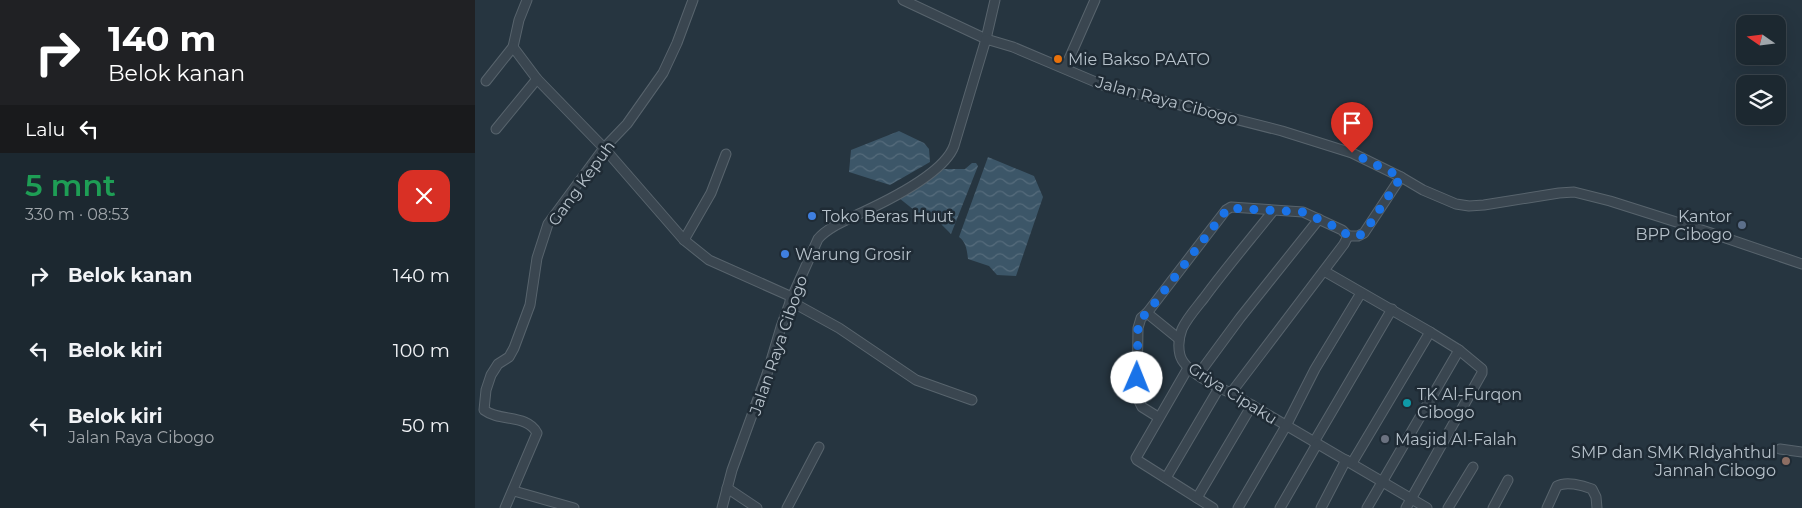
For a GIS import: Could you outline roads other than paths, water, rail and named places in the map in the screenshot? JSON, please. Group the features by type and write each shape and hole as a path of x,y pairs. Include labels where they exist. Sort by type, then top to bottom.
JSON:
{"street":[{"path":"486,81 513,47 519,20 527,0"},
{"name":"Gang Kepuh","path":"505,508 537,433 533,427 523,421 486,412 484,407 486,390 491,375 498,364 509,357 514,348 530,305 537,258 548,224 604,148 627,124 663,73 677,44 693,0"},
{"path":"903,0 986,39 995,0"},
{"path":"1065,68 1095,0"},
{"name":"Jalan Raya Cibogo","path":"722,508 732,470 767,374 791,299 814,246 821,235 920,180 948,159 954,146 986,39 1013,47 1105,86 1352,153 1423,190 1463,205 1503,203 1573,192 1711,232 1802,264"},
{"path":"513,47 537,80 604,148 684,240 709,260 791,299 839,328 916,380 972,400"},
{"path":"496,129 537,80"},
{"path":"684,240 711,193 726,154"},
{"path":"1158,417 1142,407 1137,397 1138,328 1141,318 1147,313 1226,210 1231,207 1303,212 1342,230 1348,236 1358,236 1364,233 1401,177"},
{"path":"1147,313 1179,339 1183,327 1190,317 1273,211"},
{"path":"1198,375 1245,311 1319,219"},
{"path":"1231,393 1324,271 1348,236"},
{"path":"1324,271 1430,332 1459,350 1482,369 1482,373 1406,508"},
{"path":"1238,508 1286,426 1315,368 1361,294"},
{"path":"1280,508 1392,309"},
{"path":"1321,508 1430,332"},
{"name":"Griya Cipaku","path":"1179,339 1180,355 1188,368 1198,375 1427,508"},
{"path":"1367,508 1459,350"},
{"path":"1188,368 1136,458 1213,508"},
{"path":"1166,478 1219,388"},
{"path":"1197,498 1252,406"},
{"path":"787,508 819,447"},
{"path":"1781,449 1802,452"},
{"path":"1449,508 1473,467"},
{"path":"1493,508 1508,480"},
{"path":"1549,507 1558,485 1571,484 1593,490 1597,497 1597,508"},
{"path":"727,488 757,508"},
{"path":"513,491 574,508"}],"water":[{"path":"899,131 924,143 929,149 930,162 890,185 849,172 851,150"},
{"path":"988,157 1034,176 1043,197 1016,276 997,275 989,266 968,259 965,244 959,237"},
{"path":"972,163 976,163 978,166 951,234 939,222 929,222 899,198 941,169 965,169"}],"place":[{"name":"Mie Bakso PAATO","path":"1058,59"},
{"name":"Toko Beras Huut","path":"812,216"},
{"name":"Kantor BPP Cibogo","path":"1742,225"},
{"name":"Warung Grosir","path":"785,254"},
{"name":"TK Al-Furqon Cibogo","path":"1407,403"},
{"name":"Masjid Al-Falah","path":"1385,439"},
{"name":"SMP dan SMK RIdyahthul Jannah Cibogo","path":"1786,461"}]}
